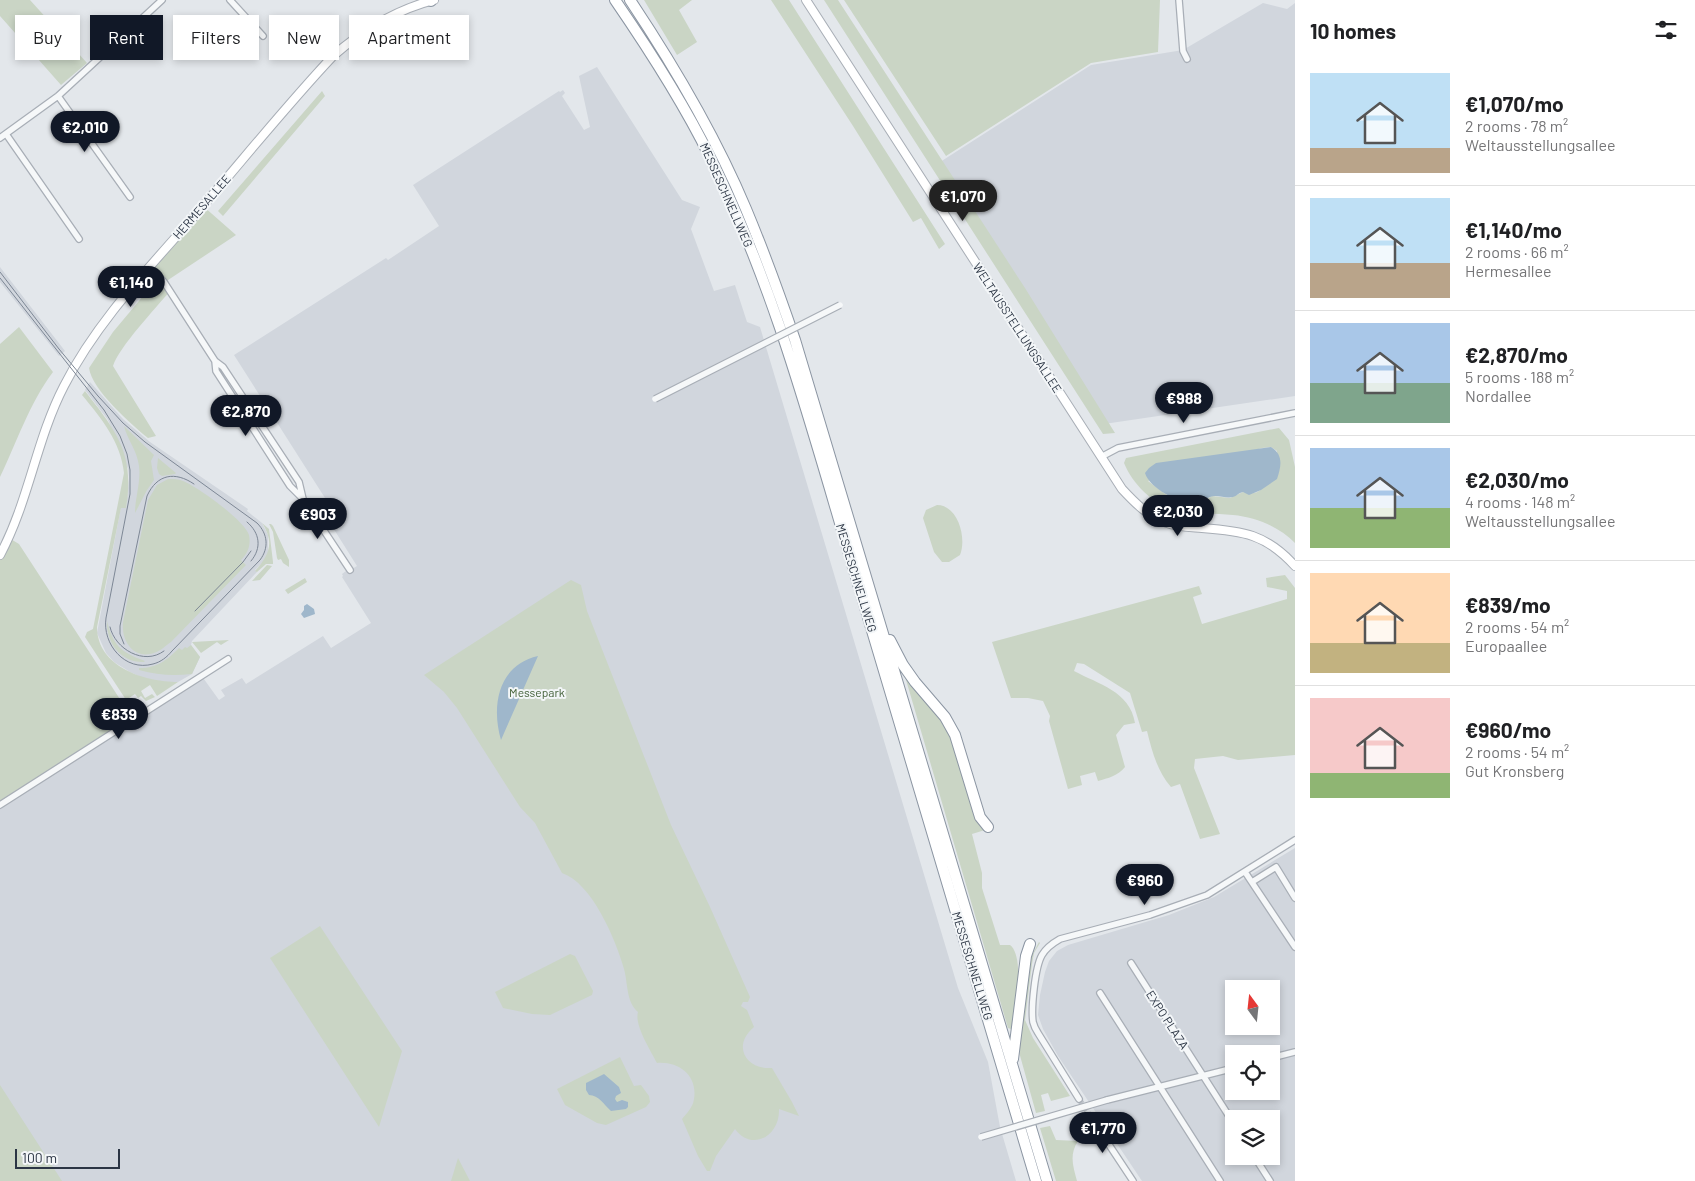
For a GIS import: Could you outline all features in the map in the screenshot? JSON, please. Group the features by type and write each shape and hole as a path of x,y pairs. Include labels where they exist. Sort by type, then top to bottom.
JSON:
{"highway":[{"name":"MESSESCHNELLWEG","path":"615,0 658,64 702,140 735,211 770,300 868,617 1036,1181"},
{"name":"MESSESCHNELLWEG","path":"630,0 668,58 702,117 745,207 795,340 1046,1181"},
{"path":"878,615 903,665 945,717 955,735 980,817 988,828"},
{"path":"1012,1065 1026,956 1030,944"}],"main road":[{"name":"HERMESALLEE","path":"0,555 21,508 45,428 64,386 88,344 150,268 333,56 366,30 386,18 432,0"},
{"name":"WELTAUSSTELLUNGSALLEE","path":"806,0 1122,490 1143,511 1165,522 1181,526 1241,532 1260,538 1274,546 1295,566"}],"street":[{"path":"0,138 58,96 162,0"},
{"path":"230,0 263,36"},
{"path":"1179,0 1184,51 1187,59"},
{"path":"58,96 130,197"},
{"path":"6,134 79,239"},
{"path":"150,268 164,282 215,361 223,367 299,482 303,499"},
{"path":"656,399 840,305"},
{"path":"215,361 216,371 290,486 303,499 350,570"},
{"path":"1101,457 1118,448 1295,414"},
{"path":"0,805 228,659"},
{"path":"1079,1099 1038,1033 1034,1023 1032,1007 1038,966 1042,954 1051,944 1060,939 1180,906 1207,895 1295,840"},
{"path":"1252,882 1276,867 1295,898"},
{"path":"1245,872 1295,947"},
{"name":"EXPO PLAZA","path":"1131,963 1225,1110"},
{"path":"1100,993 1220,1181"},
{"path":"1280,1056 1295,1052"},
{"path":"981,1137 1108,1100 1225,1070"},
{"path":"1090,1116 1133,1181"},
{"path":"1260,1165 1270,1181"}],"shaded area":[{"path":"1263,3 1287,9 1295,3 1295,396 1104,424 937,164 1091,65 1183,50"},
{"path":"597,67 682,200 700,207 691,229 714,291 735,285 747,322 760,327 958,988 988,1062 1000,1127 1016,1181 0,1181 0,805 201,675 219,700 225,696 221,690 242,678 246,684 323,636 331,648 371,623 342,577 342,574 346,571 357,566 318,504 325,498 234,355 386,258 388,260 439,226 413,185 559,91 563,90 565,93 562,96 584,130 590,127 579,76"},
{"path":"0,267 65,351 59,356 0,282"},
{"path":"90,382 123,419 150,442 248,509 247,511 262,523 268,535 268,553 265,560 255,570 257,572 192,641 191,645 200,657 192,674 178,682 164,682 143,678 130,672 114,662 106,653 97,633 121,507 126,508 129,478 128,469 108,420 85,390"},
{"path":"1295,848 1295,1181 1142,1181 1058,1056 1043,1029 1038,1015 1040,995 1049,961 1057,951 1068,945 1169,915 1214,897"}],"green space":[{"path":"0,0 30,0 44,15 15,15 15,33 0,16"},
{"path":"644,0 692,0 679,10 697,42 677,55"},
{"path":"771,0 789,0 945,244 939,249 921,218 913,222"},
{"path":"824,0 838,0 1025,288 1115,433 1103,434"},
{"path":"844,0 1160,0 1158,52 1091,63 946,156"},
{"path":"80,55 87,63 61,85 39,60 80,60"},
{"path":"322,91 325,96 223,216 218,211"},
{"path":"203,206 236,235 165,282 170,291 130,338 113,366 156,436 148,438 123,416 105,396 97,386 89,368 113,332 159,277 150,267"},
{"path":"19,327 53,372 30,410 0,477 0,344"},
{"path":"85,391 106,419 121,445 128,473 126,508 121,508 97,627 99,641 105,652 125,670 151,679 178,682 157,696 150,685 141,691 145,698 152,694 155,697 146,701 141,696 138,698 135,694 129,698 133,704 130,706 85,637 87,632 93,629 124,473 119,451 109,431 82,395"},
{"path":"124,426 154,455 151,461 154,480 135,513 139,466"},
{"path":"1279,428 1289,440 1295,467 1295,543 1282,532 1250,518 1186,512 1162,505 1139,487 1124,463 1126,458","holes":["1271,447 1277,451 1267,481 1258,492 1243,492 1230,498 1212,496 1206,500 1191,503 1168,496 1148,481 1262,448"]},
{"path":"158,458 176,473 162,476 159,474 157,468"},
{"path":"168,479 190,484 239,521 250,539 247,552 241,560 246,565 171,642 157,652 140,654 134,651 126,642 123,622 148,500 157,485"},
{"path":"937,505 944,506 950,510 959,524 961,532 962,548 960,555 949,562 942,562 934,552 923,518 926,510"},
{"path":"262,523 269,529 273,564 266,564 257,572 255,571 264,560 269,548 268,537"},
{"path":"269,524 273,526 289,560 289,567 281,559 278,560 277,558 273,532"},
{"path":"9,538 19,544 134,718 0,805 0,555"},
{"path":"267,565 272,566 260,580 252,581"},
{"path":"1285,575 1295,588 1295,755 1238,760 1223,756 1195,759 1194,768 1220,834 1200,839 1180,784 1171,787 1159,768 1147,731 1142,732 1130,693 1084,664 1077,663 1074,671 1112,690 1127,703 1135,723 1124,725 1116,735 1125,767 1119,773 1098,781 1095,772 1080,776 1082,785 1068,789 1049,721 1050,716 1043,701 1028,698 1011,698 992,642 1199,586 1202,594 1193,597 1202,624 1287,599 1287,591 1267,587 1266,578"},
{"path":"305,578 307,582 288,594 285,590"},
{"name":"Messepark","path":"571,580 581,585 587,611 671,825 750,997 748,1002 743,1002 741,1006 747,1010 754,1027 747,1034 744,1041 745,1055 755,1065 763,1068 772,1068 799,1116 779,1109 775,1127 764,1138 757,1140 742,1136 735,1129 716,1156 710,1171 707,1171 698,1156 682,1119 690,1110 693,1102 693,1083 685,1071 679,1067 672,1064 657,1063 647,1045 638,1024 638,1012 629,998 625,974 615,943 593,900 573,879 562,873 535,823 520,807 457,708 444,692 424,675"},
{"path":"107,621 112,636 119,647 144,662 128,659 116,650 109,637"},
{"path":"229,640 221,645 217,642 201,653 192,642"},
{"path":"191,645 200,657 192,674 165,675 139,670 139,668 157,665 166,660 179,648 182,650"},
{"path":"904,673 941,717 952,735 985,830 972,834 982,873 982,888 1000,945 1010,945 1015,951 1017,960 1017,998 1011,1029 1008,1028"},
{"path":"320,926 402,1051 379,1127 270,958"},
{"path":"1039,942 1032,964 1025,1020 1033,1038 1070,1096 1051,1101 1048,1093 1041,1095 1045,1111 1036,1113 1019,1052 1031,957"},
{"path":"570,954 575,956 593,991 592,995 550,1015 532,1014 503,1008 495,992"},
{"path":"620,1057 634,1086 641,1085 649,1096 650,1102 646,1107 606,1125 597,1123 565,1105 557,1089"},
{"path":"0,1085 62,1181 0,1181"},
{"path":"1050,1126 1056,1140 1078,1141 1073,1151 1073,1165 1077,1181 1056,1181 1040,1128"},
{"path":"458,1158 470,1181 451,1181"}],"water":[{"path":"1271,447 1280,457 1277,479 1261,490 1249,495 1243,492 1233,497 1213,496 1200,502 1189,503 1159,490 1145,473 1156,463"},
{"path":"307,604 314,609 315,614 304,618 301,614 304,606"},
{"path":"538,656 501,740 497,714 501,689 506,678 514,668"},
{"path":"604,1074 619,1087 621,1093 615,1099 617,1102 622,1100 628,1102 626,1109 611,1111 599,1098 589,1095 586,1090 586,1083"}],"tunnel":[{"path":"1079,1099 1090,1116"}],"tram line":[{"path":"0,272 59,349 123,423 145,442 257,523 265,536 265,551 260,560 161,661 143,665 133,664 125,660 117,654 112,646 106,628 106,618 130,494 130,470 127,454 120,436 104,410 0,278"},
{"path":"124,644 120,634 120,626 147,496 156,483 167,477 180,477 194,484"},
{"path":"247,522 255,531 258,541 257,551 251,561"},
{"path":"195,611 243,562 251,551"},
{"path":"110,627 118,642 131,653 148,657 164,651"}]}
